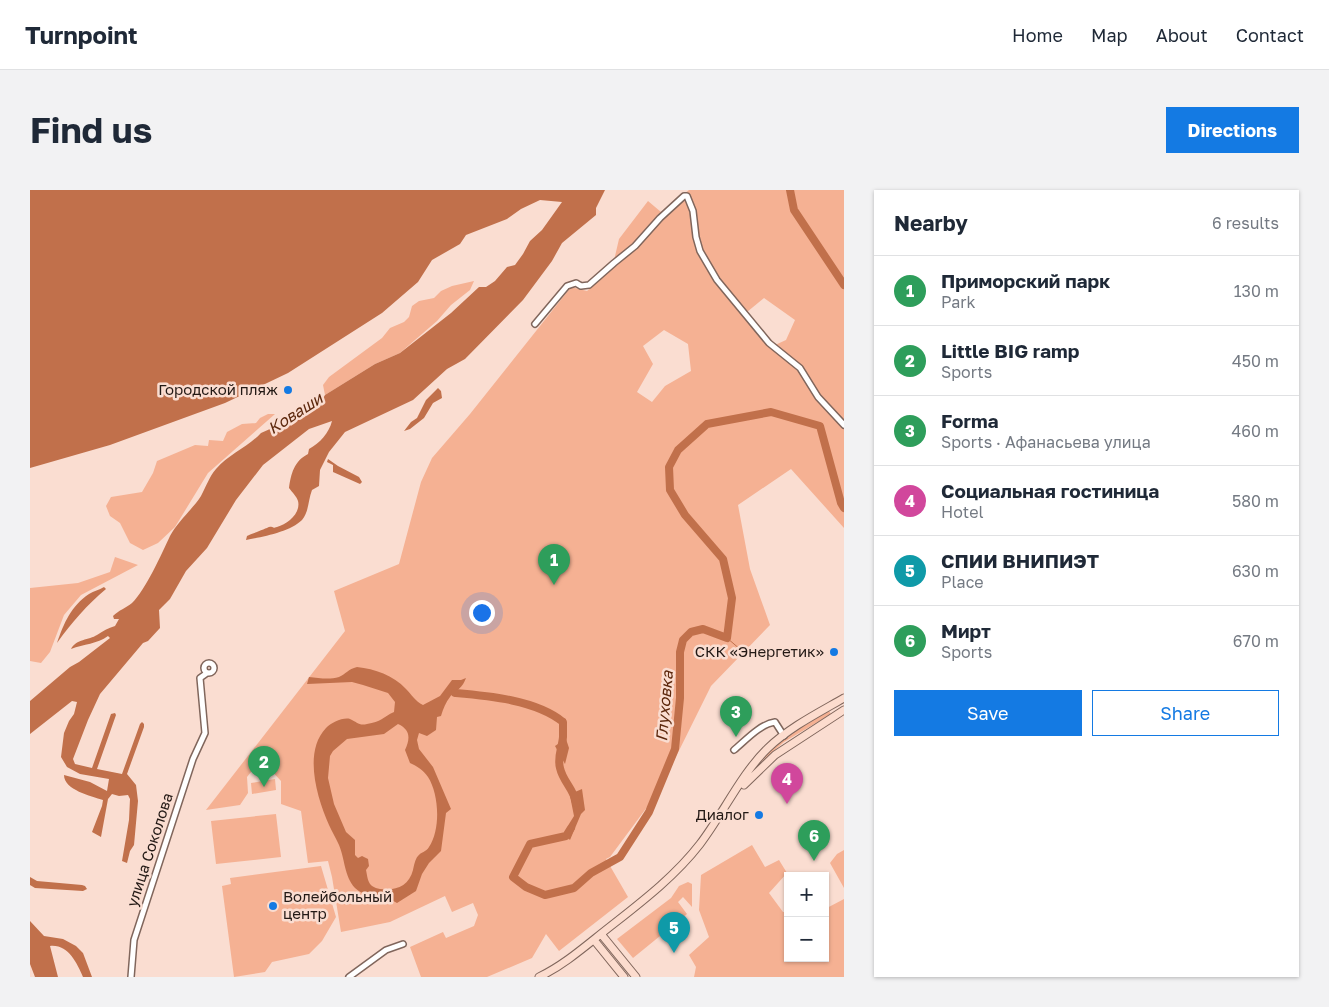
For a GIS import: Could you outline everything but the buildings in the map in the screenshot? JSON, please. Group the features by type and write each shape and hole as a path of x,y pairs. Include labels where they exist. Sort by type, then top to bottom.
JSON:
{"main road":[{"path":"540,977 556,968 594,940 646,897 688,858 701,843 732,797 756,768 769,748 784,736 843,701"},
{"path":"756,768 844,710"},
{"path":"601,934 636,977"},
{"path":"594,940 624,977"}],"street":[{"path":"534,324 567,286 576,283 581,286 590,285 635,246 660,218 684,196 687,196 693,211 696,237 700,251 716,280 769,343 800,368 818,397 844,424"},
{"name":"улица Соколова","path":"131,977 134,940 193,759 205,733 200,678 207,673"},
{"path":"734,750 769,723 775,722 784,736"},
{"path":"349,977 386,950 403,944"}],"shaded area":[{"path":"30,190 605,190 596,208 596,215 562,243 552,261 523,300 465,359 447,369 413,400 345,432 329,452 320,470 319,486 312,490 306,513 302,520 283,531 246,540 248,535 269,527 281,526 296,514 298,501 289,488 292,473 299,460 308,454 309,449 324,437 332,421 309,429 263,465 236,500 207,548 186,571 170,599 159,610 160,628 148,641 143,643 100,694 73,759 75,764 92,768 111,714 115,713 116,715 97,769 122,774 140,724 142,722 144,724 127,774 136,785 138,801 134,845 130,851 127,863 122,861 129,820 130,799 128,795 119,796 112,794 108,799 101,837 92,832 103,800 79,792 68,785 65,780 64,775 90,782 107,791 109,779 80,774 67,767 61,757 64,733 74,714 77,702 72,701 30,734 30,701 70,667 110,638 108,636 104,639 71,649 79,641 94,637 115,626 119,619 114,619 113,616 132,603 142,590 173,531 201,496 211,475 221,464 261,433 317,408 325,395 375,364 400,353 451,313 479,287 486,287 495,281 507,267 515,265 530,241 542,230 562,202 540,200 521,209 507,219 466,235 460,244 432,260 418,282 382,313 288,373 225,403 110,445 30,468"},
{"path":"689,190 844,190 844,528 791,469 738,505 750,569 770,625 711,686 659,791 610,857 606,859 628,897 559,951 546,934 532,958 487,977 421,977 410,947 443,932 446,938 474,926 478,915 473,903 452,912 445,896 390,922 341,932 328,861 308,863 301,811 281,804 281,781 268,767 255,767 247,777 248,793 240,805 206,810 345,631 334,591 399,564 421,482 432,458 470,414 571,287 587,291 612,269 619,239 648,201 661,212","holes":["764,298 795,320 786,340 775,345 747,312","664,330 688,344 691,371 665,386 652,402 637,392 653,364 643,346"]},
{"path":"474,281 470,290 451,305 437,321 400,353 375,364 325,395 323,385 329,377 382,338 390,328 404,322 409,317 412,306 419,301 434,298 441,291 452,286"},
{"path":"438,388 441,391 442,398 433,403 424,418 410,429 404,431 417,418 426,400"},
{"path":"268,414 275,414 208,473 175,527 158,543 143,550 130,543 120,523 110,516 106,506 111,497 142,492 153,473 157,461 195,445 208,446 209,440 223,441 227,432 242,424 256,423 260,418"},
{"path":"328,459 359,477 362,482 360,484 333,472 333,465 327,462"},
{"path":"115,557 138,565 81,595 64,615 50,652 41,663 30,661 30,588 78,583 110,572"},
{"path":"104,587 106,589 80,614 57,643 65,622 77,604 89,594"},
{"path":"357,667 390,676 423,705 440,696 452,680 466,678 460,688 452,694 441,716 437,717 436,730 427,736 419,733 417,740 419,749 433,767 451,809 446,813 441,851 429,863 422,874 416,891 397,903 385,897 368,895 361,892 351,883 341,850 324,814 314,775 315,749 319,738 326,728 334,722 344,719 350,719 362,724 372,723 394,712 395,702 388,693 352,682 307,684 309,677 335,678","holes":["398,724 402,726 408,735 405,750 410,763 424,772 432,784 436,802 437,821 433,840 428,849 417,857 411,875 405,884 396,888 380,889 373,887 369,882 366,870 369,866 368,859 362,856 358,858 355,855 355,840 346,832 334,804 328,778 330,756 347,739 384,734"]},
{"path":"829,711 831,714 784,742 756,766 781,742"},
{"path":"563,718 566,719 565,736 569,748 565,764 555,746 561,742 560,737 564,731"},
{"path":"275,779 276,790 252,794 251,783"},
{"path":"568,786 575,792 582,789 585,810 581,814 570,840 566,836 569,824 574,816"},
{"path":"276,814 281,857 216,864 211,821"},
{"path":"819,820 827,841 816,845 808,826"},
{"path":"752,845 765,867 779,860 786,872 784,872 784,876 769,893 784,912 784,962 829,962 829,907 844,899 844,977 694,977 696,967 689,955 709,937 699,910 701,875"},
{"path":"844,850 844,888 830,863 837,854"},
{"path":"321,866 336,917 322,941 309,954 272,962 265,972 234,977 222,886 231,884 230,878"},
{"path":"30,877 37,881 82,885 87,889 83,891 35,888 30,885"},
{"path":"688,882 692,884 692,907 683,897 678,902 687,914 633,958 617,939 671,898 679,886"},
{"path":"30,921 44,936 63,939 76,946 83,953 92,977 83,977 75,961 67,951 56,946 50,946 58,977 35,977 30,964"}],"waterway":[{"name":"Глуховка","path":"790,190 794,210 844,285"},
{"name":"Глуховка","path":"571,828 566,836 530,844 513,877 526,887 545,895 574,888 591,873 620,857 649,812 675,749 680,698 680,652 683,640 691,632 703,629 727,638 732,598 723,559 685,515 670,490 669,467 678,450 707,424 771,412 820,426 844,508"},
{"path":"727,638 748,656"},
{"name":"Глуховка","path":"455,693 512,700 540,709 563,722 559,764 561,773 576,803"}],"place":[{"name":"Городской пляж","path":"288,390"},
{"name":"Приморский парк","path":"554,585"},
{"name":"СКК «Энергетик»","path":"834,652"},
{"name":"Forma","path":"736,737"},
{"name":"Little BIG ramp","path":"264,787"},
{"name":"Социальная гостиница","path":"787,804"},
{"name":"Диалог","path":"759,815"},
{"name":"Мирт","path":"814,861"},
{"name":"Волейбольный центр","path":"273,906"},
{"name":"СПИИ ВНИПИЭТ","path":"674,953"}],"water label":[{"name":"Коваши","path":"295,413"}]}
